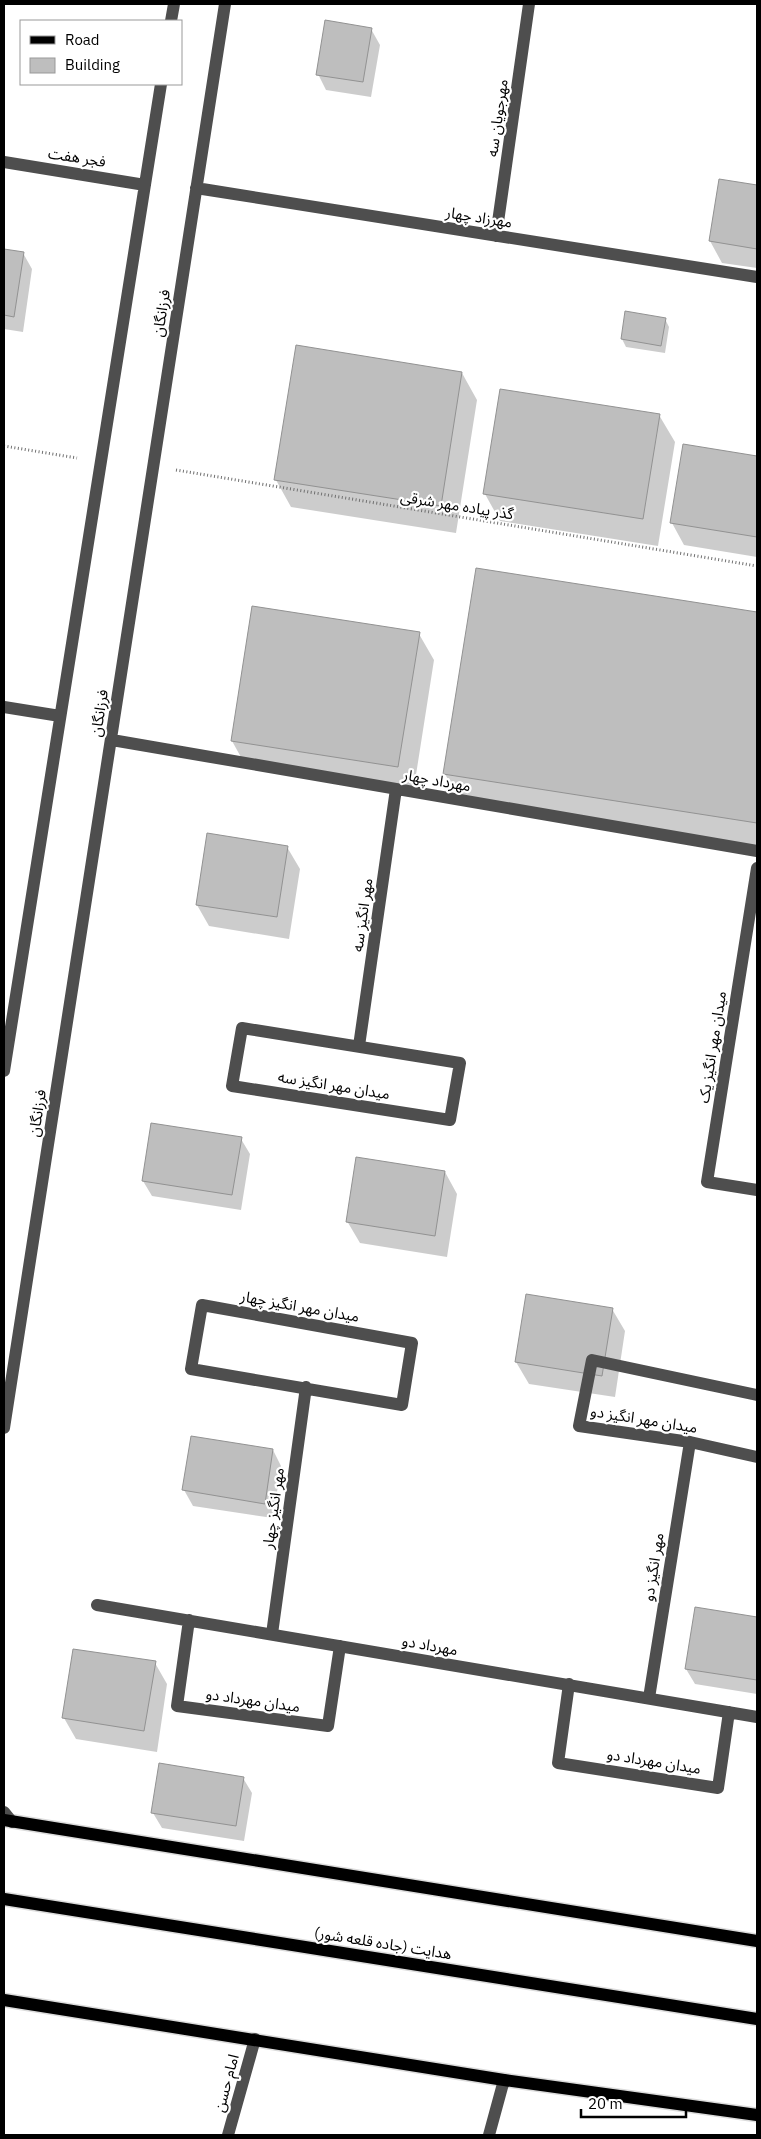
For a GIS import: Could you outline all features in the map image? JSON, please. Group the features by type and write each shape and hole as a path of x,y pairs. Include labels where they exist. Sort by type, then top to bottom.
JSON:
{"main road":[{"path":"6,1818 757,1941"},
{"name":"هدایت (جاده قلعه شور)","path":"4,1899 757,2019"},
{"path":"4,2000 504,2080 757,2115"}],"street":[{"path":"171,20 174,4"},
{"name":"فرزانگان","path":"4,1428 226,4"},
{"name":"مهرجویان سه","path":"496,236 529,4"},
{"path":"4,1071 161,85"},
{"name":"فجر هفت","path":"4,162 145,185"},
{"name":"مهرزاد چهار","path":"196,188 757,277"},
{"path":"4,707 60,716"},
{"name":"مهرداد چهار","path":"112,740 757,851"},
{"name":"مهر انگیز سه","path":"359,1046 396,789"},
{"name":"میدان مهر انگیز یک","path":"757,868 707,1182 757,1190"},
{"name":"میدان مهر انگیز سه","path":"242,1028 359,1046 460,1063 450,1120 232,1086 242,1028"},
{"name":"میدان مهر انگیز چهار","path":"202,1305 412,1343 402,1405 306,1387 192,1369 202,1305"},
{"name":"میدان مهر انگیز دو","path":"757,1394 592,1360 579,1426 690,1442 757,1457"},
{"name":"مهر انگیز چهار","path":"272,1634 306,1387"},
{"name":"مهر انگیز دو","path":"649,1698 690,1442"},
{"name":"مهرداد دو","path":"97,1605 757,1717"},
{"name":"میدان مهرداد دو","path":"188,1620 177,1706 328,1726 340,1646"},
{"name":"میدان مهرداد دو","path":"569,1684 558,1763 718,1788 729,1712"},
{"name":"امام حسن","path":"228,2135 255,2039"},
{"path":"489,2135 504,2080"}],"path":[{"path":"4,446 100,461"},
{"name":"گذر پیاده مهر شرقی","path":"154,466 757,566"}],"building":[{"path":"325,20 372,28 363,82 316,75"},
{"path":"719,179 757,185 757,249 709,241"},
{"path":"4,249 24,252 14,317 4,315"},
{"path":"625,311 666,318 661,346 621,339"},
{"path":"296,345 462,372 441,506 274,480"},
{"path":"500,389 660,414 643,519 483,494"},
{"path":"683,444 757,456 757,537 670,523"},
{"path":"476,568 757,612 757,823 443,774"},
{"path":"252,606 420,632 398,767 231,741"},
{"path":"207,833 288,846 277,917 196,905"},
{"path":"151,1123 242,1137 232,1195 142,1181"},
{"path":"356,1157 445,1171 435,1236 346,1222"},
{"path":"526,1294 613,1308 602,1376 515,1362"},
{"path":"191,1436 273,1449 265,1504 182,1490"},
{"path":"695,1607 757,1617 757,1680 685,1669"},
{"path":"73,1649 156,1661 144,1731 62,1718"},
{"path":"159,1763 244,1777 236,1826 151,1813"}]}
